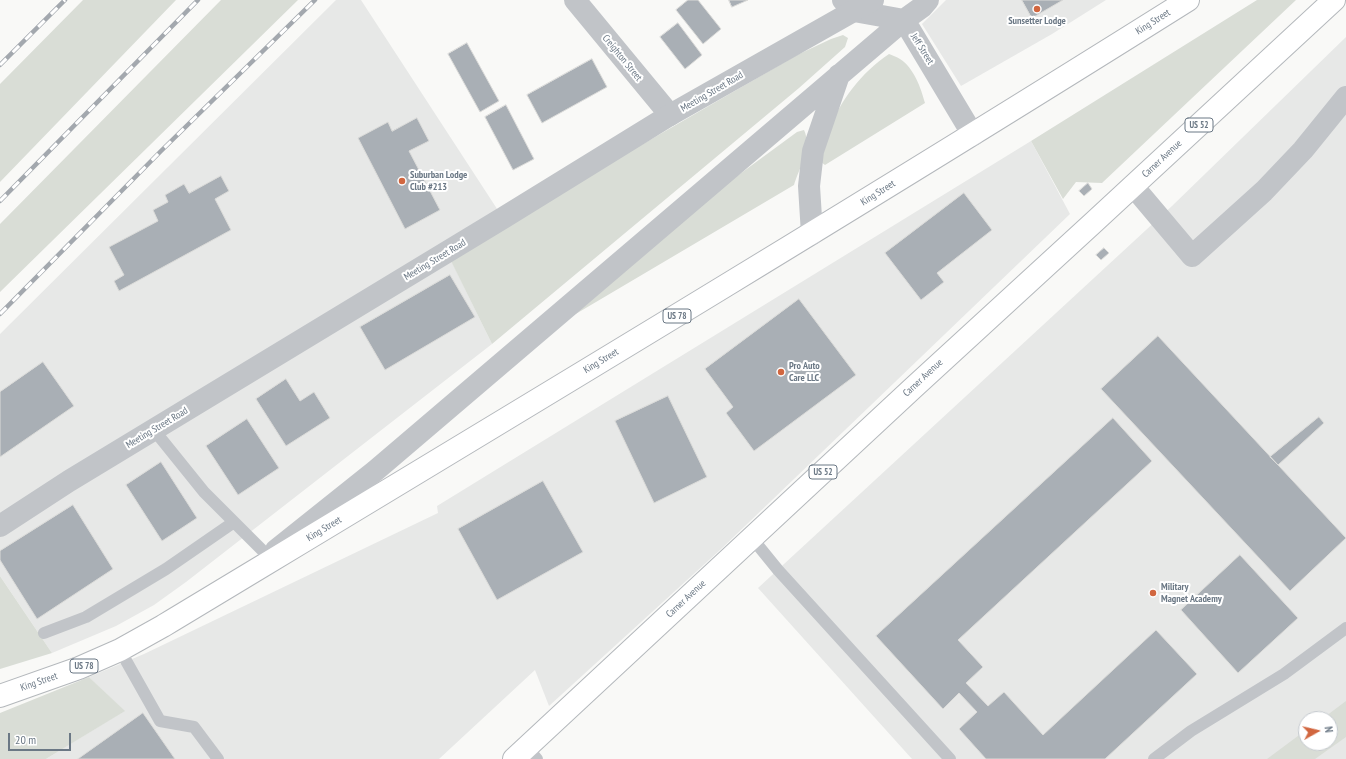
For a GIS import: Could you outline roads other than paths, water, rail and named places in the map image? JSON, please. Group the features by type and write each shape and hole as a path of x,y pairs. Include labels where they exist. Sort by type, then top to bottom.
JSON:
{"main road":[{"name":"King Street","path":"0,696 79,668 120,650 163,626 812,234 974,135 1188,0"},
{"name":"Carner Avenue","path":"526,755 752,538 1334,0"}],"street":[{"name":"Creighton Street","path":"575,0 670,115"},
{"name":"Meeting Street Road","path":"0,526 69,481 849,6 873,0"},
{"path":"163,626 237,580 375,471 839,75 904,20 922,7 928,0"},
{"path":"849,6 904,20"},
{"name":"Jeff Street","path":"904,20 974,135"},
{"path":"812,234 809,186 813,151 839,75"},
{"path":"1133,186 1192,256 1264,191 1308,144 1346,97"}],"lane":[{"path":"154,430 204,492 268,556"},
{"path":"44,633 92,613 166,569 234,522"},
{"path":"752,538 778,570 950,759"},
{"path":"1154,759 1192,731 1284,674 1346,628"},
{"path":"120,650 160,721 194,727 218,759"}],"railway":[{"path":"0,65 65,0"},
{"path":"0,201 198,0"},
{"path":"0,314 161,151 315,0"}],"place":[{"name":"Sunsetter Lodge","path":"1037,9"},
{"name":"Suburban Lodge Club #213","path":"402,181"},
{"name":"Pro Auto Care LLC","path":"781,372"},
{"name":"Military Magnet Academy","path":"1153,593"}]}
